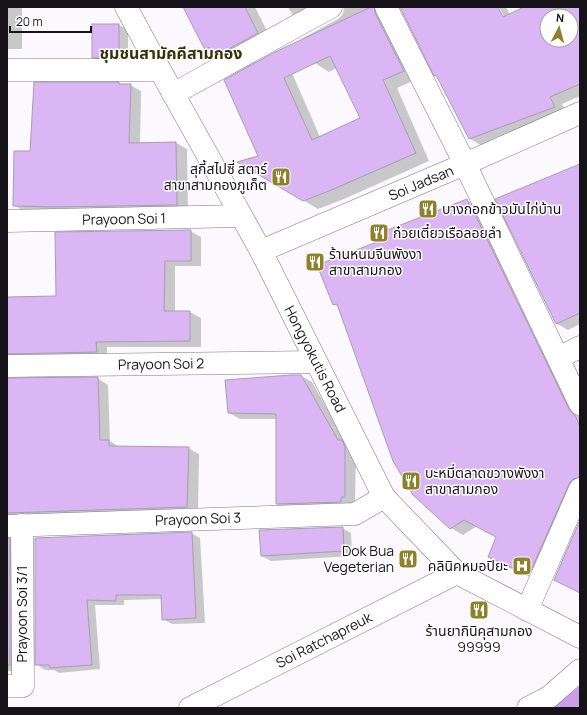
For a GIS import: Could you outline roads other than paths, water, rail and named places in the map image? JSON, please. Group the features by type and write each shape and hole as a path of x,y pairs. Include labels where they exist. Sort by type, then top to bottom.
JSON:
{"street":[{"name":"Hongyokutis Road","path":"126,7 261,252 384,497 457,573 580,637"},
{"path":"173,94 331,7"},
{"path":"386,7 465,164 580,404"},
{"path":"7,70 160,70"},
{"name":"Soi Jadsan","path":"261,252 580,113"},
{"name":"Prayoon Soi 1","path":"7,221 241,216"},
{"path":"558,358 580,347"},
{"name":"Prayoon Soi 2","path":"7,366 316,362"},
{"path":"527,610 580,489"},
{"name":"Prayoon Soi 3","path":"14,526 355,514 384,497"},
{"name":"Prayoon Soi 3/1","path":"7,686 23,686 14,526"},
{"name":"Soi Ratchapreuk","path":"190,708 457,573"},
{"path":"528,708 549,697 580,670"}],"place":[{"name":"สุกี้สไปซี่ สตาร์ สาขาสามกองภูเก็ต","path":"281,177"},
{"name":"บางกอกข้าวมันไก่บ้าน","path":"428,209"},
{"name":"ก๋วยเตี๋ยวเรือลอยลำ","path":"379,233"},
{"name":"ร้านหนมจีนพังงา สาขาสามกอง","path":"315,262"},
{"name":"บะหมี่ตลาดขวางพังงา สาขาสามกอง","path":"411,481"},
{"name":"Dok Bua Vegeterian","path":"408,559"},
{"name":"คลินิคหมอปิยะ","path":"522,566"},
{"name":"ร้านยากินิคุสามกอง 99999","path":"479,610"}],"district":[{"name":"ชุมชนสามัคคีสามกอง","path":"171,53"}]}
